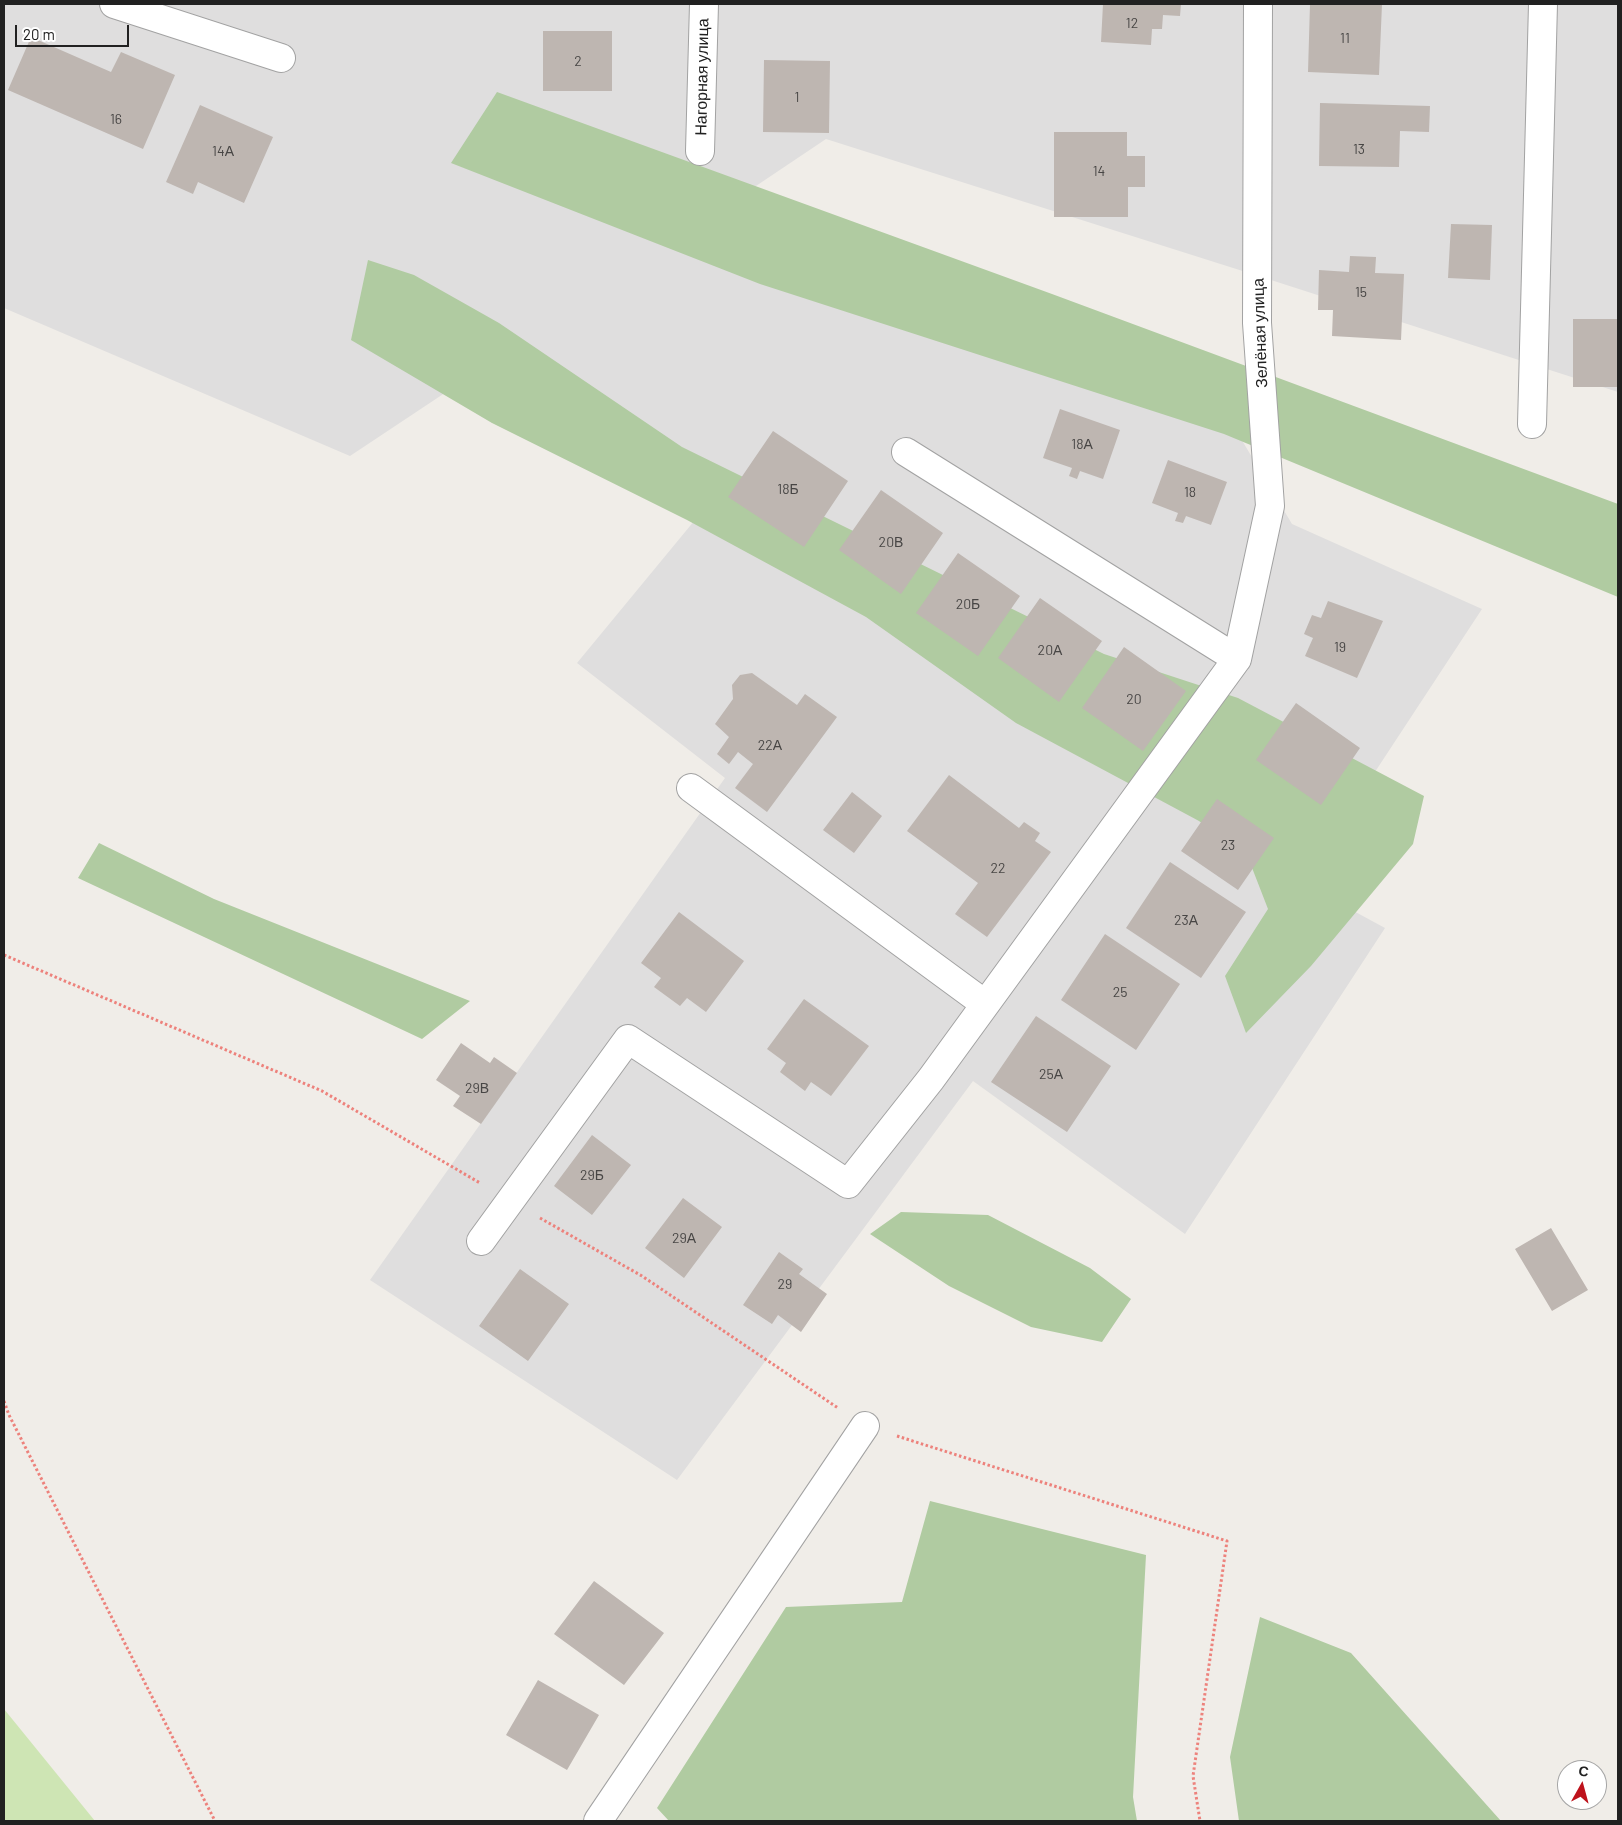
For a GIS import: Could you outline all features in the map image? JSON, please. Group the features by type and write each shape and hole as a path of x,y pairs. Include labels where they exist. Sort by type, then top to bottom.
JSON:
{"street":[{"path":"114,4 281,58"},
{"name":"Нагорная улица","path":"700,151 704,4"},
{"name":"Зелёная улица","path":"1237,659 1270,506 1257,322 1258,4"},
{"path":"1532,424 1543,4"},
{"path":"481,1241 628,1039 848,1184 931,1079 1237,659 906,452"},
{"path":"691,788 985,1004"},
{"path":"598,1821 865,1426"}],"path":[{"path":"4,955 322,1091 642,1276 865,1426 1227,1542 1193,1776 1200,1821"},
{"path":"4,1401 9,1415 215,1821"}],"shaded area":[{"path":"4,4 1618,4 1618,392 826,139 668,245 1225,412 1292,524 1482,609 1302,883 1385,928 1185,1234 973,1081 677,1480 370,1280 725,778 577,663 704,509 502,355 350,456 4,308"}],"green space":[{"path":"497,92 1052,294 1618,504 1618,597 1224,434 760,284 451,163"},
{"path":"368,260 414,275 499,323 682,447 1104,654 1238,698 1424,796 1413,844 1311,966 1246,1033 1225,976 1268,909 1249,860 1199,821 1016,723 866,617 687,520 492,423 351,340"},
{"path":"99,843 214,899 470,1001 422,1039 78,878"},
{"path":"901,1212 988,1215 1090,1268 1131,1299 1102,1342 1031,1327 949,1286 870,1234"},
{"path":"930,1501 1146,1555 1133,1797 1137,1821 669,1821 657,1808 786,1607 902,1602"},
{"path":"1260,1617 1351,1653 1501,1821 1239,1821 1230,1757"},
{"path":"4,1709 95,1821 4,1821"}],"building":[{"path":"1103,4 1181,4 1180,16 1163,15 1162,29 1152,29 1151,45 1101,42"},
{"path":"1310,4 1382,4 1379,75 1308,72"},
{"path":"543,31 612,31 612,91 543,91"},
{"path":"31,37 111,72 121,52 175,75 143,149 8,90"},
{"path":"764,60 830,61 829,133 763,132"},
{"path":"1320,103 1430,106 1429,132 1400,131 1399,167 1319,166"},
{"path":"200,105 273,137 244,203 198,182 193,194 166,182"},
{"path":"1054,132 1127,132 1127,156 1145,156 1145,187 1128,187 1128,217 1054,217"},
{"path":"1451,224 1492,225 1490,280 1448,278"},
{"path":"1350,256 1376,257 1375,273 1404,274 1401,340 1332,336 1333,310 1318,310 1319,270 1349,272"},
{"path":"1573,319 1618,319 1618,387 1573,387"},
{"path":"1060,409 1120,430 1103,479 1080,471 1077,479 1069,476 1072,468 1043,458"},
{"path":"773,431 848,481 804,547 728,497"},
{"path":"1168,460 1227,482 1211,525 1186,516 1183,523 1175,521 1178,513 1152,503"},
{"path":"881,490 943,533 901,594 839,550"},
{"path":"958,553 1020,596 978,656 916,613"},
{"path":"1040,598 1102,641 1059,702 998,658"},
{"path":"1328,601 1383,621 1357,678 1305,656 1313,638 1304,634 1312,615 1321,618"},
{"path":"1124,647 1186,691 1143,751 1082,708"},
{"path":"752,673 797,705 805,694 837,717 767,812 735,788 753,764 738,752 729,764 717,754 729,737 715,724 733,699 732,685 740,675"},
{"path":"1296,703 1360,748 1321,805 1256,760"},
{"path":"949,775 1019,828 1024,822 1040,833 1035,841 1051,852 987,937 955,914 978,883 907,831"},
{"path":"852,792 882,816 854,853 823,830"},
{"path":"1217,799 1274,838 1238,890 1181,851"},
{"path":"1170,862 1246,912 1201,978 1126,928"},
{"path":"679,912 744,961 706,1012 687,998 680,1006 654,987 661,978 641,963"},
{"path":"1105,934 1180,984 1136,1050 1061,1000"},
{"path":"804,999 869,1046 831,1096 811,1082 805,1091 780,1072 786,1063 767,1049"},
{"path":"1036,1016 1111,1066 1067,1132 991,1082"},
{"path":"461,1043 490,1063 494,1057 517,1073 481,1124 453,1106 460,1096 436,1080"},
{"path":"592,1135 631,1165 592,1215 554,1186"},
{"path":"683,1198 722,1227 684,1278 645,1248"},
{"path":"1551,1228 1588,1290 1552,1311 1515,1249"},
{"path":"779,1252 803,1269 799,1274 827,1294 801,1332 778,1315 772,1324 743,1305"},
{"path":"520,1269 569,1304 528,1361 479,1326"},
{"path":"594,1581 664,1633 624,1685 554,1634"},
{"path":"538,1680 599,1715 567,1770 506,1735"}]}
